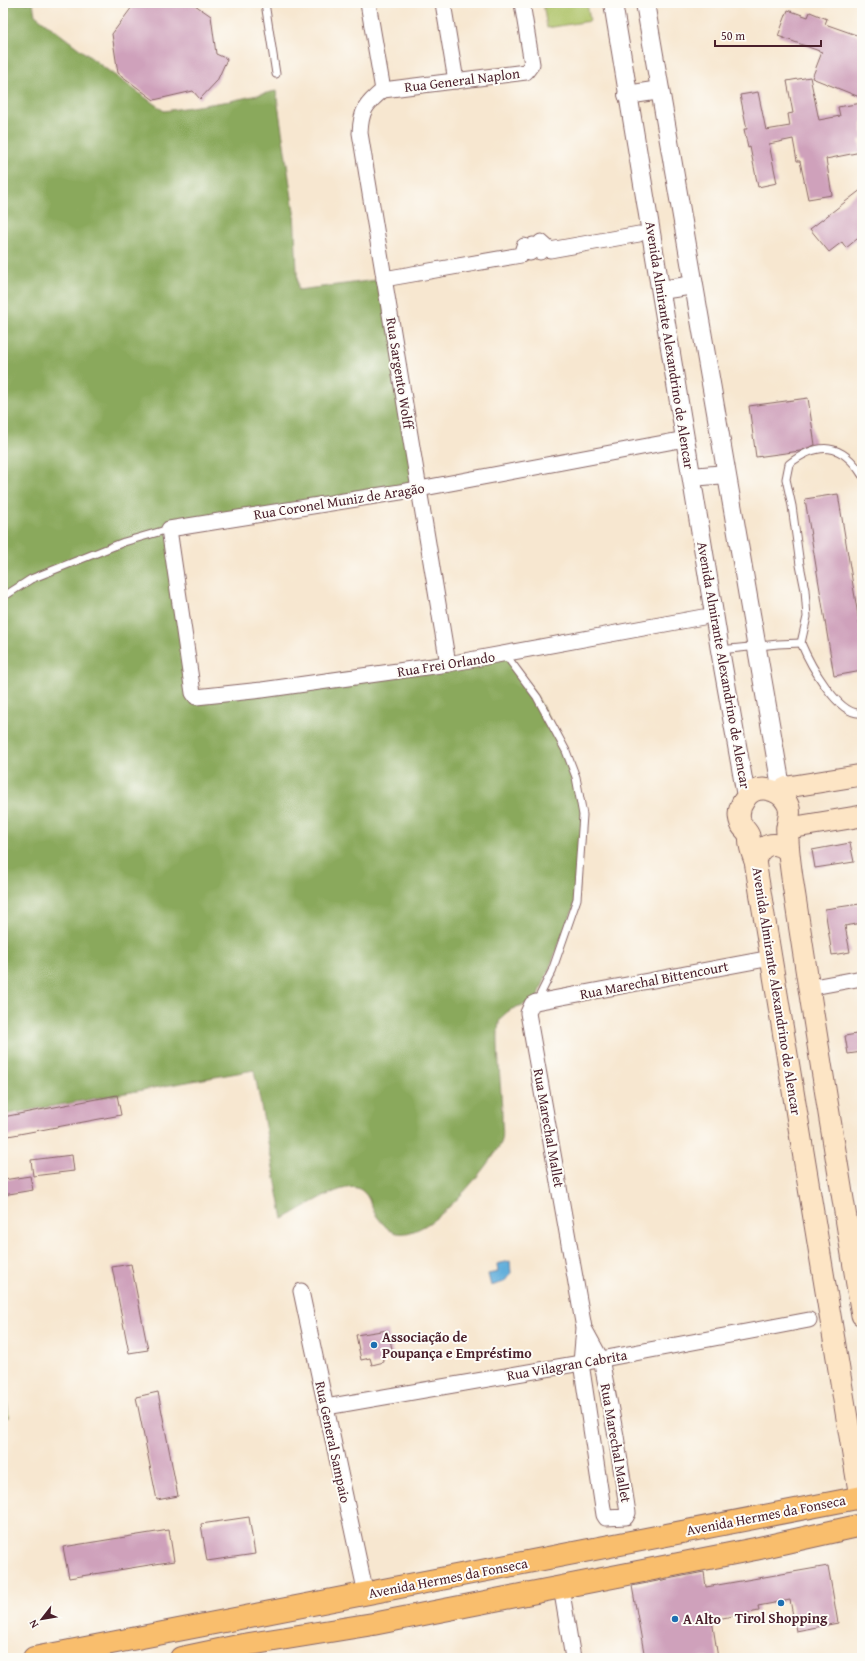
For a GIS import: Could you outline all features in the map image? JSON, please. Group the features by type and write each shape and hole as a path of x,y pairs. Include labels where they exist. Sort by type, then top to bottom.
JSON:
{"main road":[{"path":"778,792 788,787 862,775"},
{"path":"746,796 753,791 761,789 770,789 778,792 784,797 788,804 790,820 782,833 770,840 762,840 749,835"},
{"name":"Avenida Almirante Alexandrino de Alencar","path":"746,796 740,806 739,816 742,826 749,835 749,844 755,860 861,1502"},
{"path":"787,827 862,816"},
{"path":"789,858 799,835 814,824"},
{"path":"787,827 789,858 808,988 862,1315"},
{"path":"755,860 757,855 766,846 778,844 784,847 789,858"},
{"name":"Avenida Hermes da Fonseca","path":"34,1658 366,1594 861,1502"},
{"name":"Avenida Hermes da Fonseca","path":"182,1658 244,1652 373,1624 755,1550 862,1525"}],"street":[{"path":"368,3 383,90"},
{"path":"443,3 456,81"},
{"name":"Rua General Naplon","path":"383,90 526,72 532,64 522,3"},
{"name":"Avenida Almirante Alexandrino de Alencar","path":"613,3 720,650 746,796"},
{"path":"645,3 780,781 778,792"},
{"name":"Rua Sargento Wolff","path":"383,90 364,109 360,119 360,132 448,664"},
{"path":"627,95 660,90"},
{"path":"384,280 521,255 524,246 530,253 533,245 540,252 541,242 550,250 639,234"},
{"path":"660,290 694,285"},
{"name":"Rua Coronel Muniz de Aragão","path":"169,529 419,489 685,439"},
{"path":"692,477 726,474"},
{"name":"Rua Frei Orlando","path":"169,529 193,690 194,695 200,698 448,664 703,617"},
{"name":"Rua Marechal Bittencourt","path":"536,1002 771,958"},
{"path":"808,988 862,978"},
{"name":"Rua Marechal Mallet","path":"536,1002 532,1004 528,1013 584,1328 581,1363 604,1515 606,1518 626,1517 628,1514 627,1506 601,1359 584,1328"},
{"name":"Rua General Sampaio","path":"301,1291 366,1594"},
{"name":"Rua Vilagran Cabrita","path":"326,1407 581,1363 809,1320"},
{"path":"561,1587 573,1658"}],"lane":[{"path":"265,3 276,74"},
{"path":"862,475 858,464 845,454 828,448 797,457 789,464 786,479 792,506 805,590 807,617 801,644 817,674 837,700 844,707 856,714 862,713"},
{"name":"Rua Coronel Muniz de Aragão","path":"3,597 31,579 124,542 169,529"},
{"path":"720,650 778,644 801,644"},
{"path":"506,654 537,697 566,750 576,777 583,815 577,899 552,971 536,1002"}],"green space":[{"path":"3,3 33,3 35,15 164,111 230,101 276,91 294,211 298,290 384,279 419,489 169,529 193,693 505,654 537,697 566,751 583,815 577,899 536,1002 511,1009 503,1016 498,1026 503,1135 502,1141 482,1171 451,1205 433,1220 416,1230 401,1233 387,1228 374,1212 364,1192 357,1188 341,1190 330,1194 283,1219 254,1070 3,1115"},
{"path":"543,3 587,3 590,21 547,28"},
{"path":"3,1372 9,1417 3,1418"}],"water":[{"path":"510,1261 511,1273 504,1282 491,1286 488,1274 498,1272 497,1264"}],"building":[{"path":"135,3 192,3 211,16 216,54 227,59 217,81 200,99 193,91 154,100 118,73 112,34"},
{"path":"788,10 808,17 810,12 827,19 825,24 862,37 862,98 812,78 822,52 778,36"},
{"path":"810,77 819,120 840,116 838,107 862,103 862,139 859,140 861,152 826,159 832,195 808,199 800,161 797,161 793,139 769,144 777,183 758,187 750,147 748,148 744,129 747,129 740,95 758,92 766,130 790,126 788,114 793,113 787,81"},
{"path":"862,189 862,235 846,248 842,242 829,252 810,229"},
{"path":"808,398 815,445 800,451 756,457 749,406"},
{"path":"838,494 862,640 862,671 834,676 805,499"},
{"path":"850,843 854,862 815,868 812,850"},
{"path":"860,904 862,923 845,926 850,952 832,955 825,909"},
{"path":"862,1033 862,1052 848,1054 845,1036"},
{"path":"117,1095 121,1115 3,1137 3,1117"},
{"path":"72,1155 74,1171 33,1176 31,1160"},
{"path":"30,1176 33,1190 3,1195 3,1180"},
{"path":"131,1264 148,1350 129,1353 112,1267"},
{"name":"Associação de Poupança e Empréstimo","path":"388,1330 393,1354 383,1356 384,1362 372,1365 370,1358 361,1360 356,1335"},
{"path":"158,1392 178,1496 157,1500 136,1397"},
{"path":"249,1517 255,1554 207,1561 201,1524"},
{"path":"169,1530 174,1561 69,1578 63,1547"},
{"path":"828,1566 838,1623 796,1631 790,1600 758,1606 759,1611 712,1620 718,1658 645,1658 632,1586 704,1572 706,1587"}],"place":[{"name":"Associação de Poupança e Empréstimo","path":"374,1345"},
{"name":"Tirol Shopping","path":"781,1603"},
{"name":"A Alto","path":"675,1619"}]}
